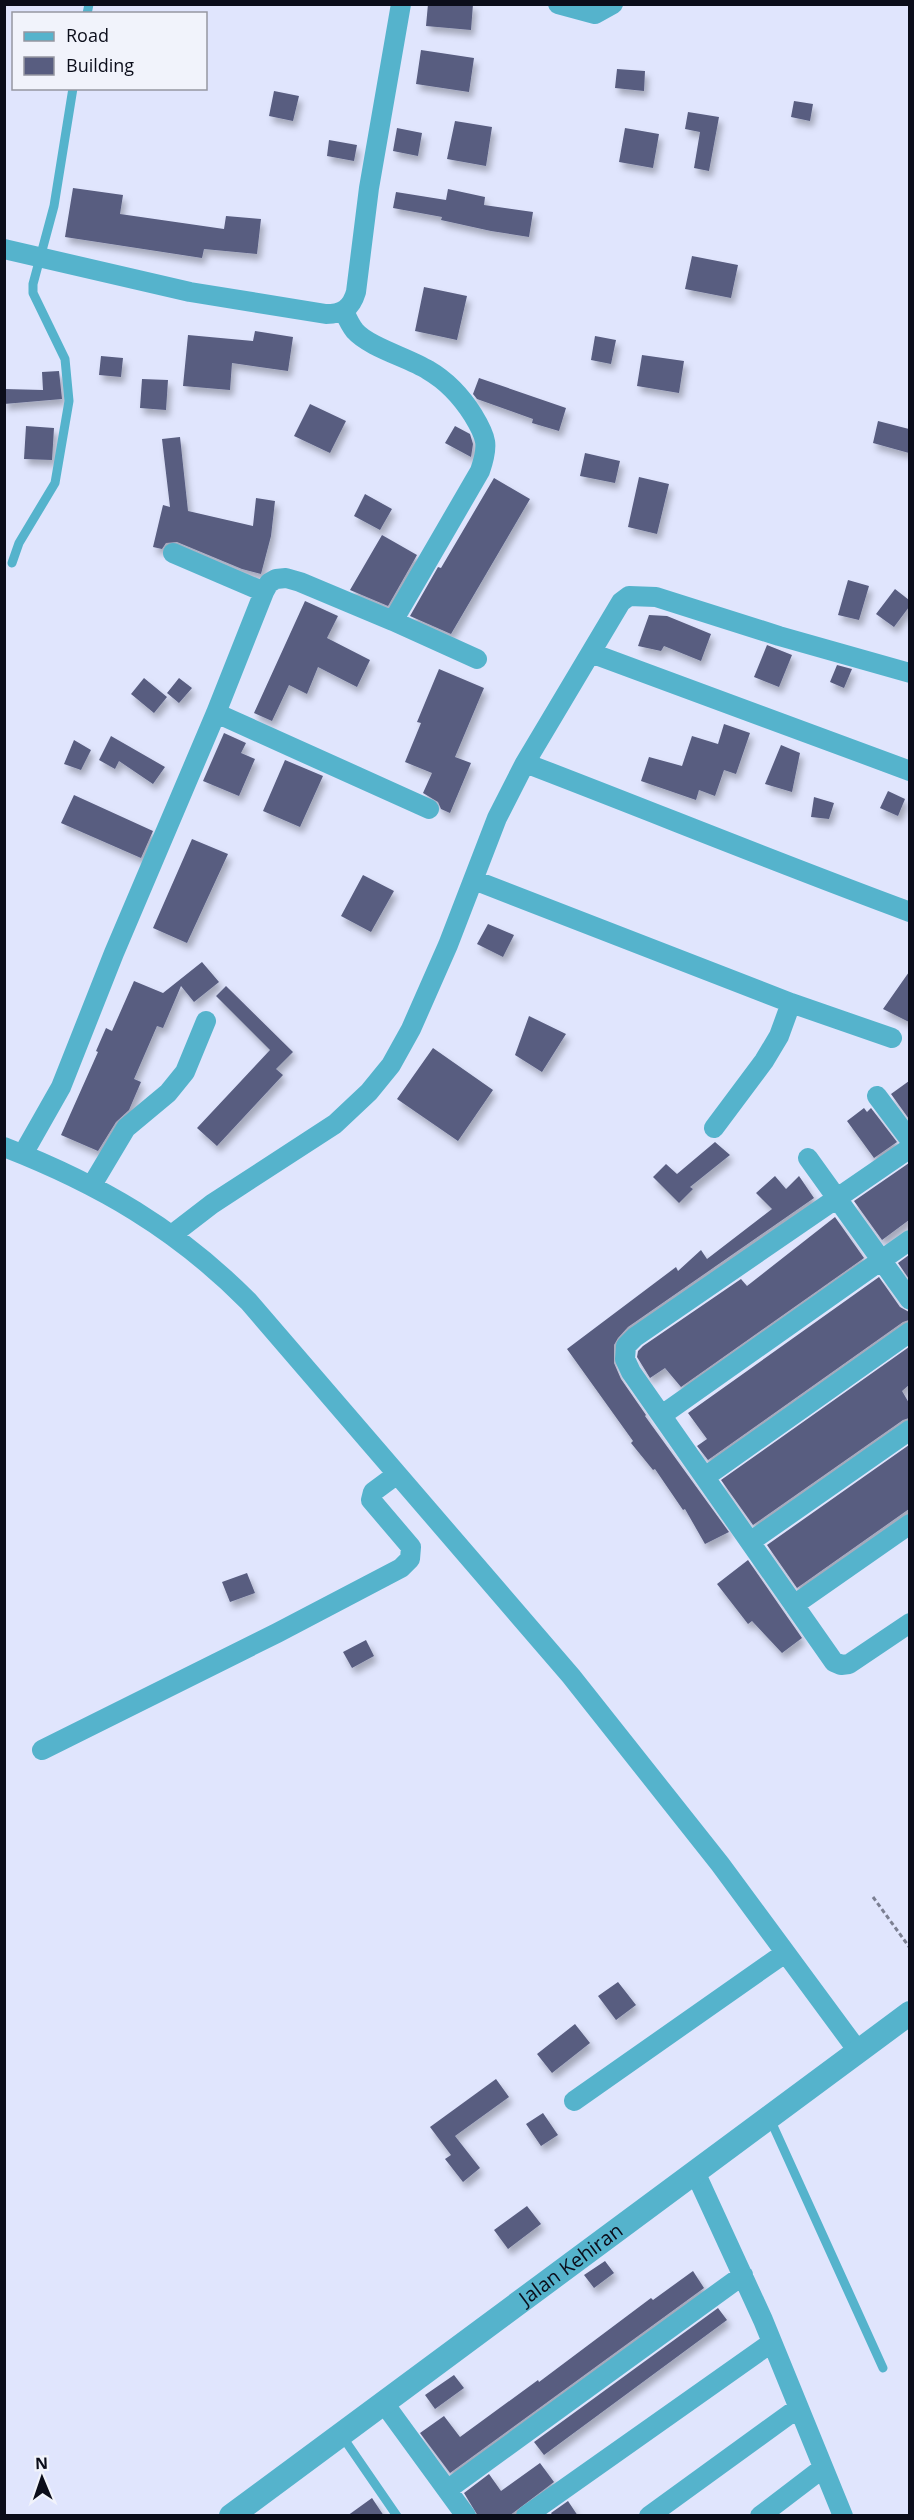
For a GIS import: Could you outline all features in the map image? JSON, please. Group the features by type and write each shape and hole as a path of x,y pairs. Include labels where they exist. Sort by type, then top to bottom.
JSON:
{"street":[{"path":"4,249 190,292 326,314 344,312 350,306 356,292 369,188 401,4"},
{"path":"558,4 595,14 613,4"},
{"path":"344,312 357,333 427,369 448,384 465,403 482,430 486,443 487,452 480,471 393,621"},
{"path":"173,553 264,592"},
{"path":"29,1144 61,1087 114,953 269,583 276,579 286,578 477,658"},
{"path":"172,1234 212,1204 335,1124 369,1092 391,1065 411,1029 448,945 497,818 525,763 621,602 629,596 656,597 779,636 909,672"},
{"path":"591,653 909,771"},
{"path":"216,713 429,809"},
{"path":"525,763 678,821 816,878 909,912"},
{"path":"474,879 791,1003 892,1038"},
{"path":"714,1128 769,1053 779,1036 791,1003"},
{"path":"99,1174 126,1128 168,1093 185,1072 206,1021"},
{"path":"877,1096 909,1140"},
{"path":"4,1147 29,1144 99,1174 128,1205 172,1234 219,1272 249,1302 571,1676 686,1819 858,2051"},
{"path":"909,1148 635,1337 626,1346 625,1359 834,1662 841,1665 849,1664 909,1623"},
{"path":"808,1158 909,1300"},
{"path":"662,1415 909,1240"},
{"path":"705,1477 909,1332"},
{"path":"750,1542 909,1430"},
{"path":"42,1750 277,1633 401,1568 410,1559 411,1547 371,1500 373,1492 396,1475"},
{"path":"794,1605 909,1524"},
{"path":"574,2101 785,1953"},
{"name":"Jalan Kehiran","path":"231,2516 909,2013"},
{"path":"695,2172 743,2275 843,2516"},
{"path":"447,2490 743,2275"},
{"path":"526,2516 771,2343"},
{"path":"383,2402 466,2516"},
{"path":"649,2516 798,2408"},
{"path":"760,2516 823,2468"}],"lane":[{"path":"12,563 19,543 55,483 69,401 65,359 33,293 33,284 54,206 73,90"},
{"path":"769,2117 883,2368"},
{"path":"340,2434 397,2516"}],"path":[{"path":"873,1897 909,1948"}],"building":[{"path":"428,4 473,4 471,30 426,26"},
{"path":"421,50 474,58 469,92 416,84"},
{"path":"617,69 645,71 644,91 615,88"},
{"path":"274,91 299,96 293,121 269,116"},
{"path":"794,101 813,104 810,121 791,117"},
{"path":"688,112 719,117 709,171 694,168 700,132 685,129"},
{"path":"455,121 492,127 486,166 447,159"},
{"path":"397,128 422,133 418,156 393,151"},
{"path":"625,128 659,134 653,168 619,162"},
{"path":"329,140 357,145 354,161 327,156"},
{"path":"73,188 123,195 120,214 224,229 226,216 261,219 257,254 204,249 202,258 65,237"},
{"path":"448,189 485,197 484,205 533,212 529,237 491,231 441,220 442,217 393,208 396,192 446,200"},
{"path":"692,256 738,265 731,298 685,289"},
{"path":"424,287 467,296 457,340 415,331"},
{"path":"255,331 293,337 288,371 232,363 230,390 183,386 188,335 253,341"},
{"path":"595,336 616,340 611,364 591,360"},
{"path":"642,355 684,361 679,393 637,386"},
{"path":"101,356 123,358 121,377 99,375"},
{"path":"59,371 62,399 4,404 4,389 43,390 42,372"},
{"path":"479,378 566,408 559,431 532,423 533,419 477,399 473,394"},
{"path":"142,379 168,380 166,410 140,408"},
{"path":"310,404 346,421 330,453 294,436"},
{"path":"878,421 909,429 909,453 873,443"},
{"path":"26,426 54,428 52,460 24,459"},
{"path":"455,426 470,434 473,444 471,457 445,443"},
{"path":"180,437 188,511 253,526 256,498 275,501 271,536 261,574 242,569 177,542 166,543 162,549 153,547 163,505 170,507 162,439"},
{"path":"585,453 620,461 615,483 580,476"},
{"path":"639,477 669,484 657,534 628,527"},
{"path":"494,478 530,499 451,634 410,616"},
{"path":"365,494 392,509 380,530 354,516"},
{"path":"382,535 417,555 388,606 350,590"},
{"path":"848,580 869,586 859,620 838,615"},
{"path":"895,589 909,600 909,607 894,627 876,614"},
{"path":"305,601 338,616 327,638 370,660 357,687 318,667 307,694 289,685 272,721 254,713"},
{"path":"649,615 667,616 711,634 701,661 664,646 661,651 638,646"},
{"path":"767,645 792,655 779,687 754,677"},
{"path":"837,665 852,669 844,688 830,682"},
{"path":"439,669 484,688 455,757 471,763 450,813 441,809 438,802 423,793 432,773 405,762 421,723 417,722"},
{"path":"144,678 167,697 154,713 131,694"},
{"path":"179,678 192,688 179,703 167,693"},
{"path":"724,724 750,733 736,774 724,770 715,796 699,790 696,800 641,781 649,757 682,766 692,736 718,744"},
{"path":"224,733 246,743 241,753 255,759 239,796 203,781"},
{"path":"111,736 165,767 153,784 119,761 115,769 99,760"},
{"path":"74,740 91,750 81,770 64,764"},
{"path":"781,745 800,753 792,792 765,784"},
{"path":"285,760 323,776 300,827 263,811"},
{"path":"888,791 905,799 898,816 880,808"},
{"path":"74,795 153,831 141,858 61,823"},
{"path":"814,797 834,803 829,819 811,817"},
{"path":"192,839 228,854 187,943 153,928"},
{"path":"363,875 394,891 371,932 341,916"},
{"path":"488,924 514,935 503,957 477,944"},
{"path":"202,962 219,982 194,1002 181,986 163,1028 157,1026 134,1079 141,1082 129,1110 116,1122 98,1151 61,1135 98,1052 96,1051 106,1028 112,1031 134,981 163,993"},
{"path":"909,972 909,1022 883,1009"},
{"path":"226,986 293,1052 276,1069 283,1075 217,1146 197,1128 270,1050 216,996"},
{"path":"529,1016 566,1034 542,1072 515,1055"},
{"path":"433,1048 493,1090 458,1141 397,1099"},
{"path":"909,1081 909,1119 891,1094"},
{"path":"864,1108 867,1112 871,1108 897,1142 874,1158 847,1121"},
{"path":"715,1142 730,1155 690,1187 693,1189 679,1203 653,1177 666,1164 677,1174"},
{"path":"909,1163 909,1220 882,1240 854,1201"},
{"path":"775,1176 786,1189 799,1176 814,1198 628,1327 614,1345 614,1363 621,1379 729,1532 705,1544 685,1509 683,1510 655,1469 653,1470 631,1443 633,1441 567,1349 676,1267 678,1271 701,1250 707,1259 772,1209 756,1193"},
{"path":"835,1217 864,1258 681,1387 665,1368 650,1378 637,1357 638,1351 643,1346 741,1279 747,1286"},
{"path":"909,1255 909,1279 898,1263"},
{"path":"879,1277 900,1307 909,1312 909,1320 708,1460 697,1446 707,1439 688,1413"},
{"path":"909,1347 909,1385 902,1391 909,1403 909,1418 753,1525 721,1480"},
{"path":"909,1445 909,1509 797,1588 767,1545"},
{"path":"748,1560 802,1638 782,1653 752,1621 748,1624 717,1584"},
{"path":"247,1573 255,1593 230,1602 222,1582"},
{"path":"366,1640 374,1656 352,1668 343,1652"},
{"path":"618,1982 636,2005 616,2020 598,1996"},
{"path":"575,2024 590,2043 552,2073 537,2054"},
{"path":"496,2079 509,2097 455,2136 480,2168 463,2182 445,2159 451,2155 430,2127"},
{"path":"543,2113 558,2135 541,2146 526,2124"},
{"path":"527,2206 541,2224 508,2249 494,2230"},
{"path":"605,2261 614,2273 594,2288 584,2275"},
{"path":"693,2271 704,2288 450,2473 420,2433 444,2416 460,2437 538,2380 539,2382 651,2298 653,2300"},
{"path":"718,2308 727,2320 544,2455 534,2442"},
{"path":"454,2375 464,2388 435,2409 425,2395"},
{"path":"540,2463 554,2482 509,2516 478,2516 464,2493 489,2474 501,2491"},
{"path":"372,2498 384,2516 347,2516"},
{"path":"568,2501 578,2516 553,2516 551,2513"}]}
